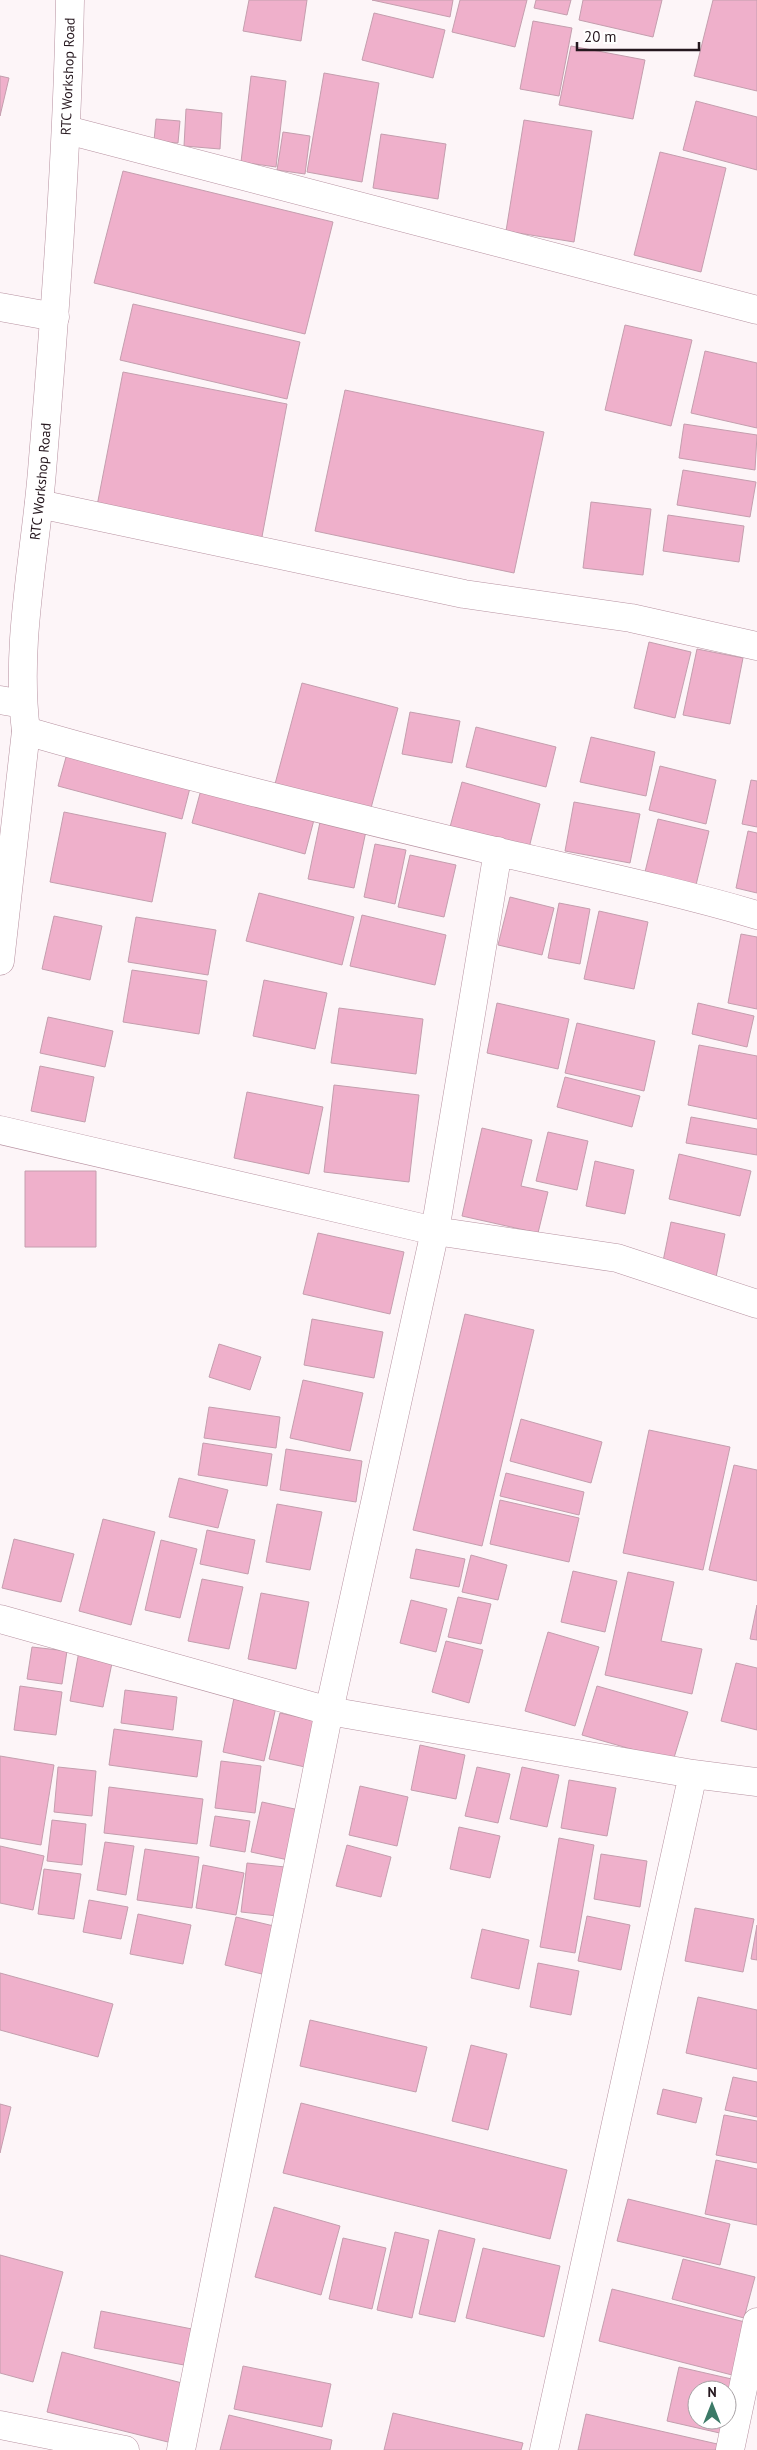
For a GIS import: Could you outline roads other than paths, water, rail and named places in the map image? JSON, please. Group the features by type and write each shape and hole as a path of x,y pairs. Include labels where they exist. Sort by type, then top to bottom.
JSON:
{"street":[{"name":"RTC Workshop Road","path":"0,961 26,731 11,702 26,614 39,504 55,317 67,130 70,0"},
{"path":"67,130 757,310"},
{"path":"0,307 55,317"},
{"path":"39,504 464,594 631,618 757,646"},
{"path":"26,731 106,754 757,914"},
{"path":"180,2450 330,1711 435,1230 498,851"},
{"path":"0,1130 435,1230 617,1258 757,1304"},
{"path":"0,1619 330,1711 693,1774 757,1782"},
{"path":"544,2450 693,1774"},
{"path":"730,2450 757,2322"},
{"path":"0,2425 125,2450"}]}
